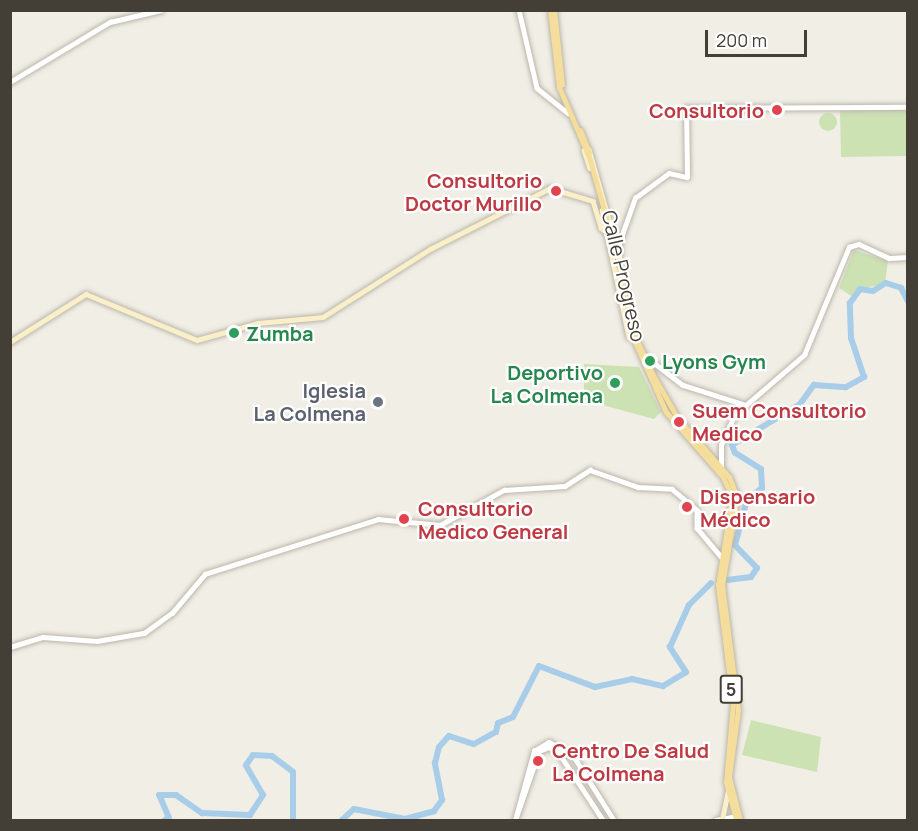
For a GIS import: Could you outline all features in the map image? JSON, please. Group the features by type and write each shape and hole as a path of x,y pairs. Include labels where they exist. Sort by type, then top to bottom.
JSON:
{"main road":[{"path":"552,10 554,42 562,88 585,146 609,221 607,231"},
{"path":"554,42 568,113 585,146 607,231 618,254"},
{"path":"10,342 86,294 197,340 258,323 323,317 430,249 550,188 593,201 601,228 607,231"},
{"name":"Calle Progreso","path":"609,221 618,254 632,336 666,412 728,485 733,513 721,558"},
{"name":"Calle Progreso","path":"607,231 617,270"},
{"path":"613,259 619,262 617,270 632,336"},
{"name":"Calle Progreso","path":"632,336 677,417 721,468 737,504 721,558"},
{"name":"5","path":"721,558 734,714 728,790 738,819"},
{"name":"5","path":"721,558 723,604 738,710 729,777 738,819"},
{"path":"719,820 728,790"}],"street":[{"path":"10,82 110,22 161,10"},
{"path":"519,10 535,84 568,113"},
{"path":"619,262 619,243 635,198 669,173 687,177 686,108 908,107"},
{"path":"721,468 721,446 742,405 770,390 804,355 849,247 859,244 889,258 908,257"},
{"path":"642,353 674,380 717,398 742,405"},
{"path":"10,647 43,637 97,641 144,633 172,613 205,574 378,519 440,525 504,490 565,486 590,471 638,487 672,489 697,510 697,528 721,558"},
{"path":"603,820 559,753 549,747 539,751 515,820 538,746 554,743 569,750 614,820"},
{"path":"719,820 738,819"}],"green space":[{"path":"907,110 907,156 841,157 840,111"},
{"path":"824,113 832,113 837,118 835,129 824,131 819,126 819,118"},
{"path":"854,250 888,261 885,284 859,289 853,297 839,288"},
{"name":"Deportivo La Colmena","path":"584,364 639,367 661,412 654,419 584,400"},
{"path":"751,720 821,737 817,772 742,755"}],"waterway":[{"path":"727,580 751,577 757,568 735,545 747,500 762,488 761,469 735,453 732,445 800,404 814,385 846,387 864,377 851,338 850,303 860,289 873,291 886,283 901,288 908,301"},
{"path":"342,820 354,809 405,819 434,811 442,800 435,763 439,747 449,736 474,744 496,732 498,723 513,717 539,666 595,687 632,679 663,686 686,672 670,647 689,605 711,583"},
{"path":"165,820 169,818 159,795 176,795 202,813 250,815 263,795 246,765 253,755 272,756 293,772 293,820"}],"tunnel":[{"path":"607,220 617,269"}],"place":[{"name":"Consultorio","path":"777,110"},
{"name":"Consultorio Doctor Murillo","path":"556,191"},
{"name":"Zumba","path":"234,333"},
{"name":"Lyons Gym","path":"650,361"},
{"name":"Deportivo La Colmena","path":"615,383"},
{"name":"Iglesia La Colmena","path":"378,402"},
{"name":"Suem Consultorio Medico","path":"679,422"},
{"name":"Dispensario Médico","path":"687,507"},
{"name":"Consultorio Medico General","path":"404,519"},
{"name":"Centro De Salud La Colmena","path":"538,761"}]}
